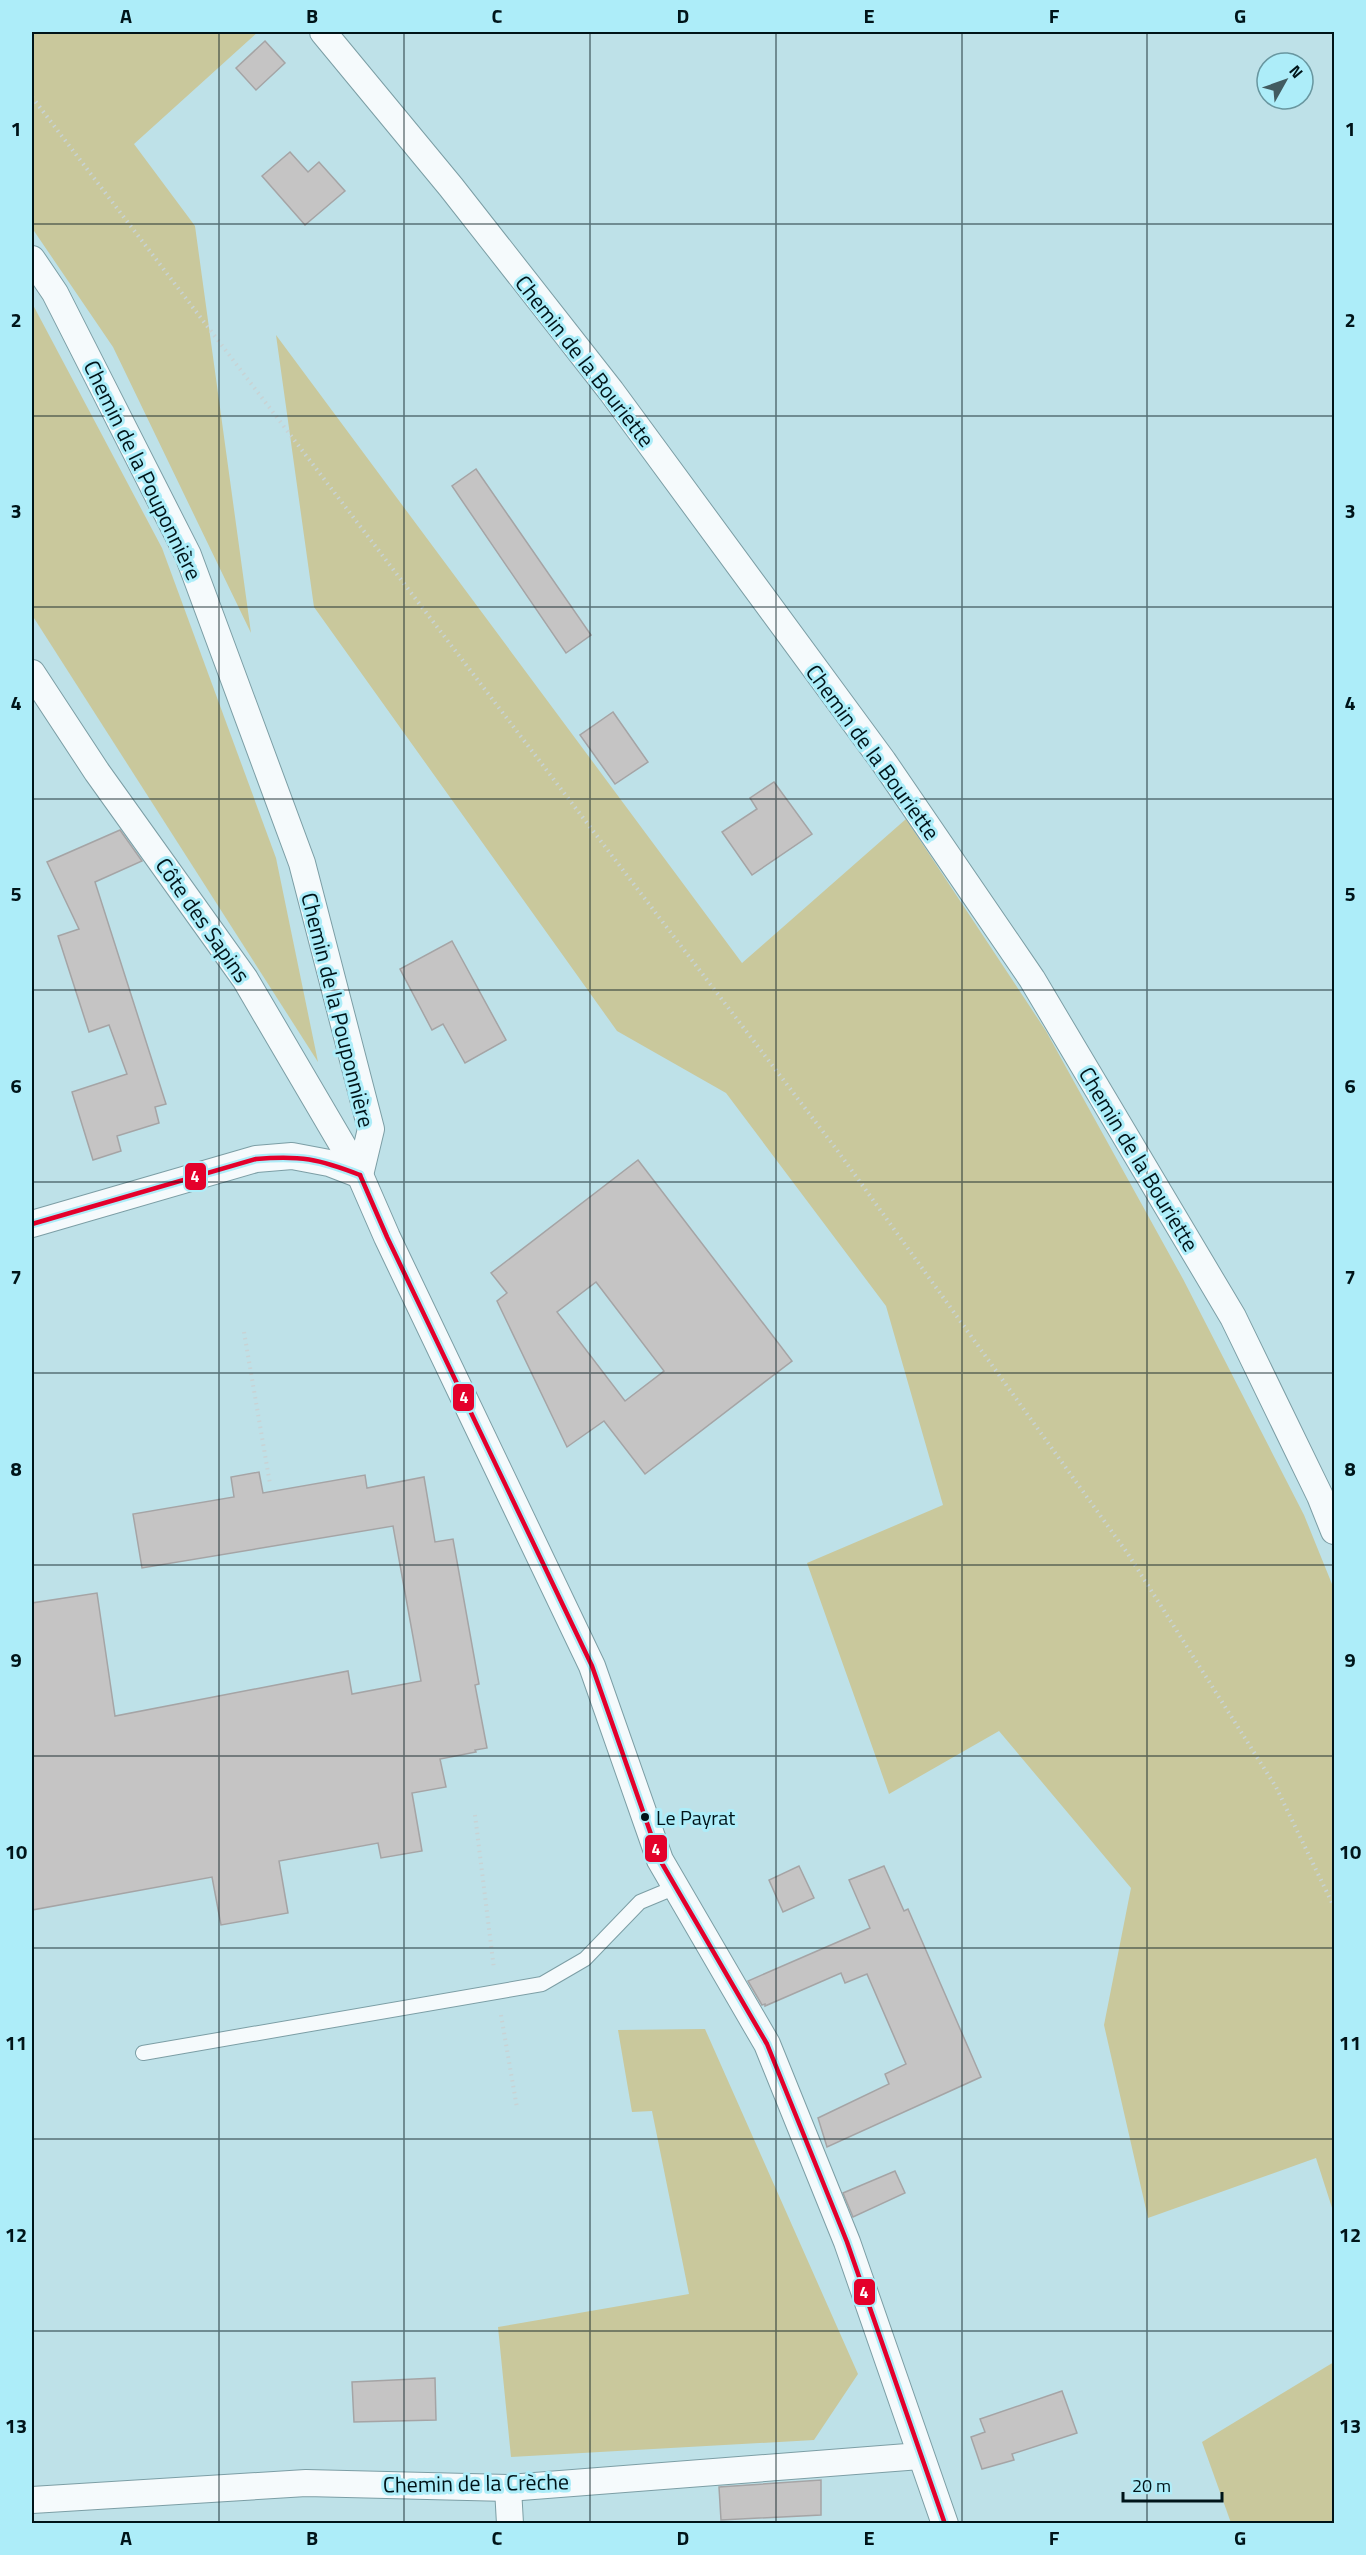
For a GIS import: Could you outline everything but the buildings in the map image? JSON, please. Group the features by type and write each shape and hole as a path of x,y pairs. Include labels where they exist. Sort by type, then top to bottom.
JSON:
{"street":[{"name":"Chemin de la Bouriette","path":"323,32 451,188 611,391 883,761 1032,979 1233,1317 1335,1531"},
{"name":"Chemin de la Pouponnière","path":"32,259 55,293 188,555 302,863 370,1129 360,1175"},
{"name":"Côte des Sapins","path":"32,673 97,772 245,979 360,1175"},
{"path":"32,1224 256,1159 292,1156 329,1163 360,1175 387,1237 592,1666 660,1860 767,2044 847,2242 945,2523"},
{"name":"Chemin de la Crèche","path":"32,2500 306,2483 508,2488 920,2456"},
{"path":"508,2488 510,2523"}],"lane":[{"path":"143,2053 542,1984 585,1959 640,1902 676,1887"}],"path":[{"path":"32,97 844,1160 1128,1554 1276,1787 1335,1907"},
{"path":"244,1332 270,1484"},
{"path":"475,1815 497,1992 517,2108"}],"green space":[{"path":"32,32 258,32 134,144 195,226 251,633 113,347 32,228"},
{"path":"32,303 162,548 276,858 318,1062 32,615"},
{"path":"276,335 742,963 906,819 1046,1031 1183,1279 1304,1515 1334,1589 1334,2214 1316,2158 1148,2218 1104,2025 1131,1888 999,1731 889,1794 807,1563 943,1505 886,1306 726,1093 617,1031 314,607"},
{"path":"705,2029 858,2374 814,2440 511,2457 498,2327 689,2294 652,2111 632,2112 618,2030"},
{"path":"1334,2362 1334,2523 1231,2523 1202,2442"}],"transit line":[{"name":"4","path":"32,1224 256,1159 309,1159 360,1175"},
{"name":"4","path":"360,1175 387,1237 592,1666 660,1860 767,2044 847,2242 945,2524"}],"place":[{"name":"Le Payrat","path":"645,1817"}]}
